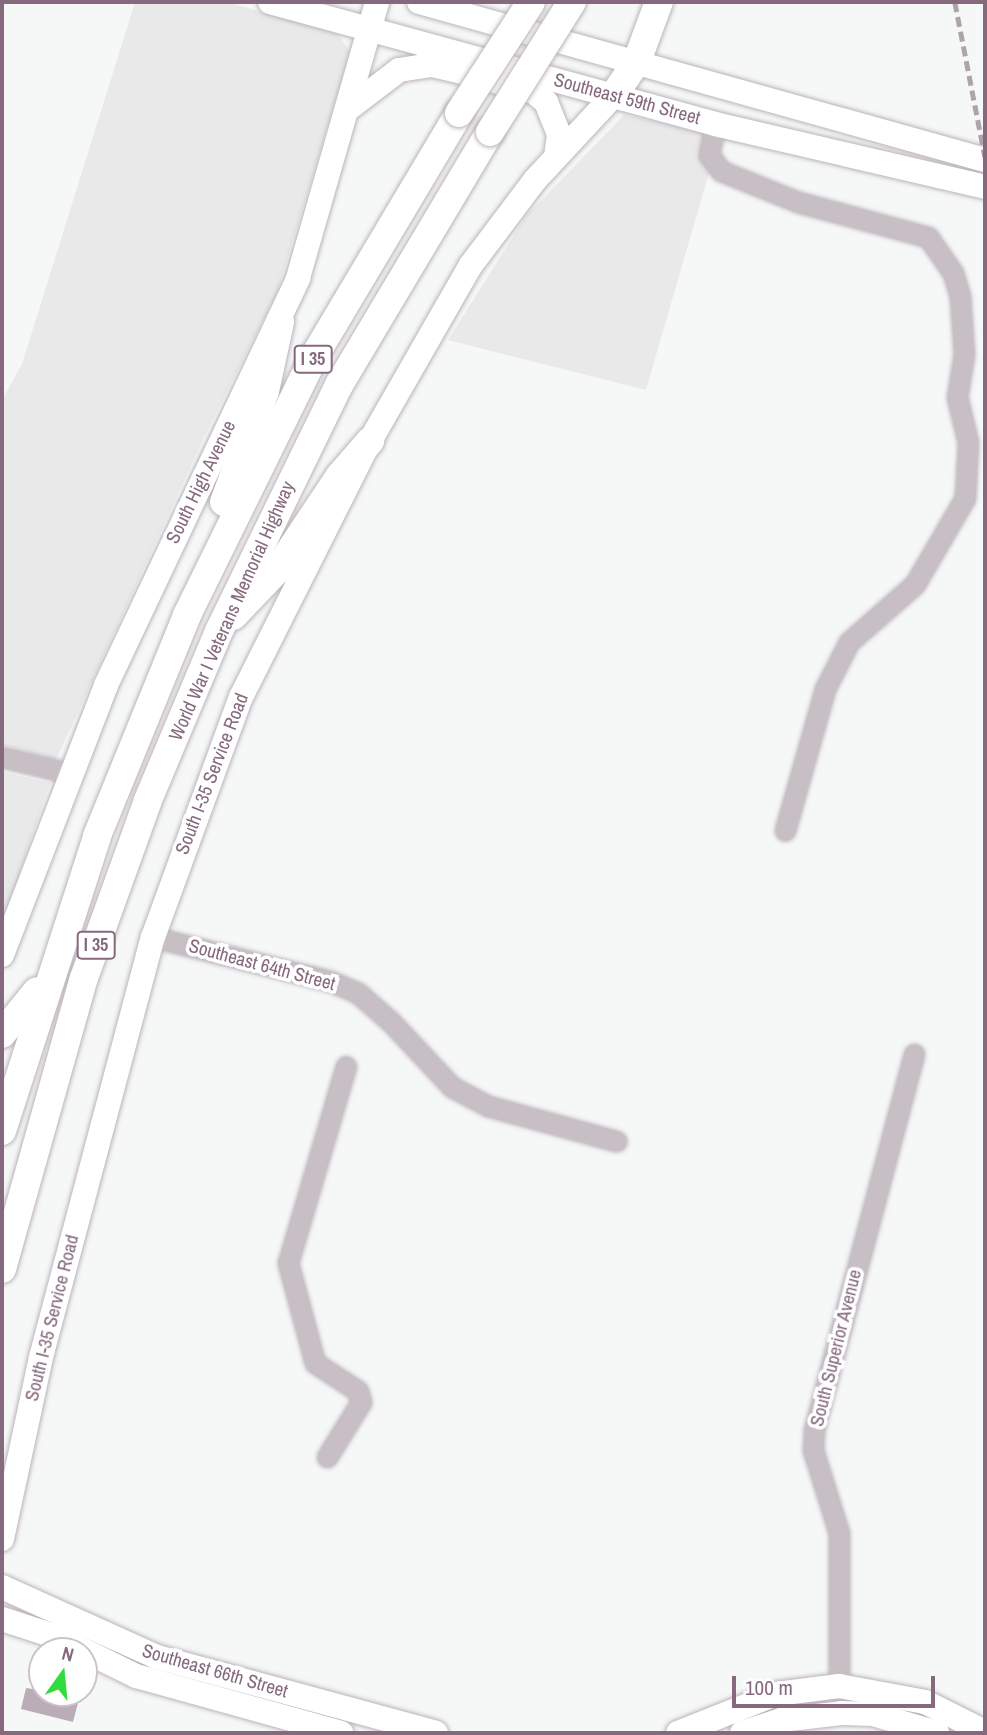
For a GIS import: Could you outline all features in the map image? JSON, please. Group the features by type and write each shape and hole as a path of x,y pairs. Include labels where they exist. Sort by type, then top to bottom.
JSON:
{"highway":[{"name":"World War I Veterans Memorial Highway","path":"2,1131 46,981 97,836 187,615 315,355 459,113 531,2"},
{"name":"World War I Veterans Memorial Highway","path":"2,1269 84,978 148,800 219,631 339,385 489,132 572,2"},
{"path":"614,95 637,61 659,2"},
{"path":"187,615 265,391 280,322"},
{"path":"219,631 277,570 339,477 370,441"},
{"path":"2,1034 46,981"}],"main road":[{"name":"Southeast 59th Street","path":"270,2 715,124 985,187"},
{"name":"South High Avenue","path":"2,956 69,773 166,553 280,322 312,239 377,2"},
{"name":"Southeast 59th Street","path":"419,2 985,160"},
{"path":"348,109 399,70 432,65 540,97 555,117 556,156"},
{"name":"South I-35 Service Road","path":"2,1539 41,1357 153,937 241,697 370,441 471,265 556,156 614,95"},
{"name":"Southeast 66th Street","path":"2,1587 157,1657 424,1732"},
{"name":"Southeast 66th Street","path":"2,1619 57,1637 136,1676 341,1733"},
{"path":"678,1733 776,1694 839,1686 925,1702 985,1732"},
{"path":"742,1733 781,1720 842,1713 873,1714 936,1733"}],"street":[{"path":"715,124 709,155 722,170 798,202 928,237 953,273 960,296 964,355 957,397 968,442 965,498 915,584 849,642 825,689 785,830"},
{"path":"2,757 69,773"},
{"name":"Southeast 64th Street","path":"153,937 330,981 358,993 391,1021 452,1087 488,1106 616,1141"},
{"name":"South Superior Avenue","path":"839,1686 839,1533 813,1450 814,1430 914,1054"},
{"path":"327,1457 361,1402 358,1391 315,1363 288,1263 346,1066"}],"shaded area":[{"path":"135,2 227,2 338,34 350,52 277,293 204,437 56,760 2,745 2,400 22,364"},
{"path":"624,115 720,135 646,390 448,340 526,216"},
{"path":"2,772 50,783 2,925"}],"building":[{"path":"26,1688 28,1707 77,1707 73,1722 21,1709"}],"railway":[{"path":"955,2 985,157"}]}
